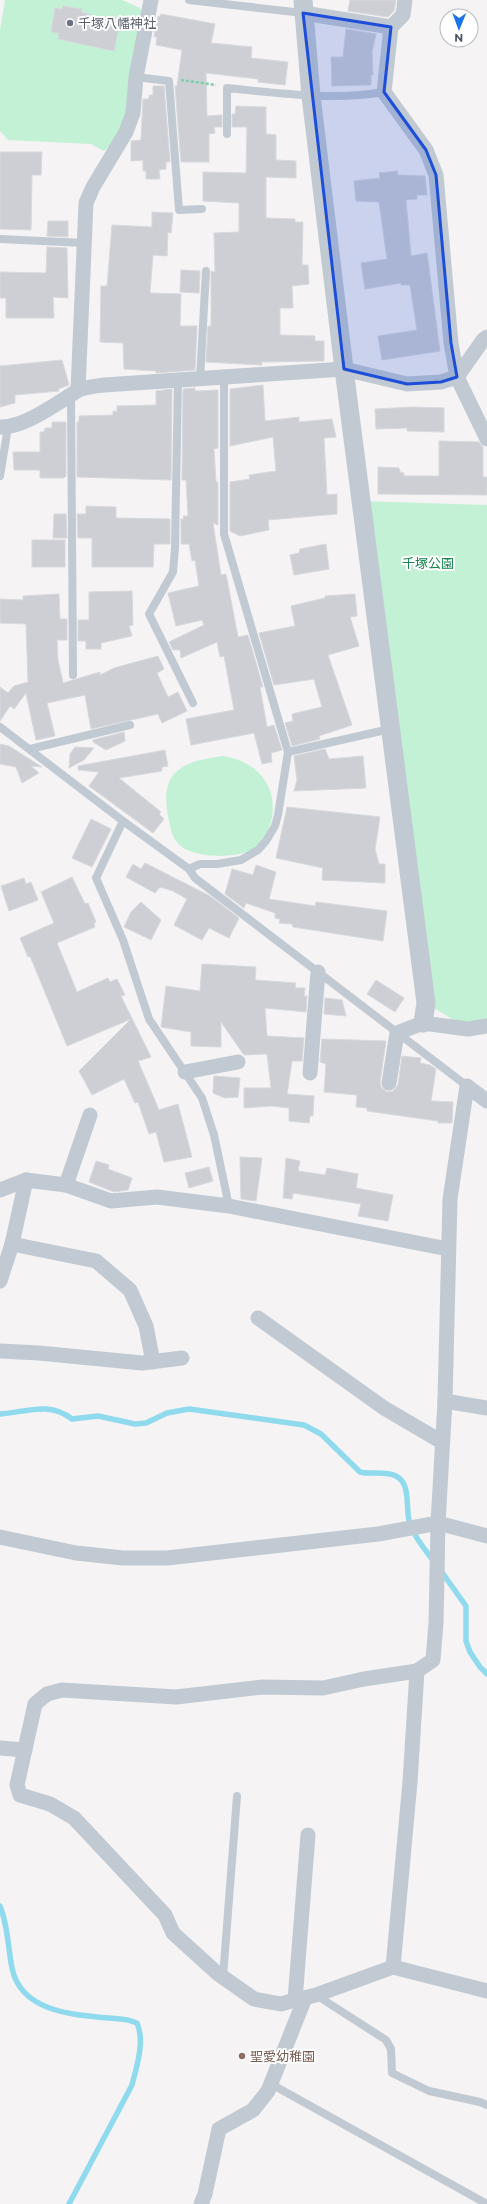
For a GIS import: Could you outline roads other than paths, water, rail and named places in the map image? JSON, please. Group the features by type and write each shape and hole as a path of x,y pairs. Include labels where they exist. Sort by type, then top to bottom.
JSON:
{"street":[{"path":"74,393 86,203 93,187 126,132 133,113 136,78 151,0"},
{"path":"405,0 403,15 391,27 384,92 426,150 436,175 451,343 457,377 487,439"},
{"path":"391,27 303,6 311,96 344,369 426,1003 423,1023"},
{"path":"4,427 40,413 74,393 104,385 344,369 407,384 441,382 457,377 483,340 487,337"},
{"path":"310,1073 318,972"},
{"path":"389,1083 397,1033 423,1023 468,1029 487,1026"},
{"path":"185,1072 238,1062"},
{"path":"487,1101 467,1086 450,1200 445,1402 438,1523 436,1623 433,1660 417,1671 364,1679 323,1688 263,1687 176,1697 62,1690 47,1694 35,1704 17,1785 20,1795 50,1804 74,1818 165,1915 173,1933 223,1977 254,1999 281,2004 305,1998 393,1967 487,1991"},
{"path":"66,1186 90,1115"},
{"path":"0,1190 26,1180 66,1186 111,1201 157,1197 229,1206 448,1249"},
{"path":"0,1281 12,1244 26,1180"},
{"path":"12,1244 96,1261 130,1290 146,1326 153,1362"},
{"path":"258,1318 384,1408 442,1442"},
{"path":"0,1351 39,1353 142,1364 182,1358"},
{"path":"445,1402 487,1408"},
{"path":"0,1537 76,1553 122,1558 167,1558 378,1534 438,1523 487,1536"},
{"path":"393,1967 410,1782 417,1671"},
{"path":"0,1748 25,1750"},
{"path":"201,2204 205,2194 219,2128 252,2110 268,2091 305,1998 308,1835"}],"lane":[{"path":"189,0 303,6"},
{"path":"136,78 169,81 179,210 202,209"},
{"path":"228,134 227,88 311,96 371,94 384,92"},
{"path":"0,239 84,243"},
{"path":"200,379 206,270"},
{"path":"189,869 200,864 217,864 241,860 258,850 266,841 275,826 278,815 288,752 224,534 224,378"},
{"path":"178,380 175,548 173,572 149,614 193,703"},
{"path":"73,675 74,393"},
{"path":"0,476 4,427"},
{"path":"30,748 130,724"},
{"path":"0,727 30,748 122,821 189,869 195,878 467,1086"},
{"path":"288,752 390,729"},
{"path":"122,821 96,878 123,940 149,1019 202,1098 214,1136 229,1206"},
{"path":"223,1977 237,1796"},
{"path":"305,1998 386,2040 391,2049 392,2073 429,2091 480,2102 487,2105"},
{"path":"271,2084 487,2204"}],"waterway":[{"path":"0,1414 46,1409 55,1410 72,1419 98,1416 135,1424 146,1423 167,1413 189,1409 304,1425 321,1434 360,1472 386,1473 399,1478 405,1486 408,1515 413,1531 434,1562"},
{"path":"441,1571 466,1606 466,1641 470,1652 480,1667 487,1674"},
{"path":"0,1906 3,1913 12,1968 18,1984 29,1997 43,2005 76,2015 128,2020 137,2023 139,2030 140,2046 138,2062 132,2085 69,2204"}],"place":[{"name":"千塚八幡神社","path":"70,23"},
{"name":"聖愛幼稚園","path":"242,2056"}],"park label":[{"name":"千塚公園","path":"428,563"}]}
